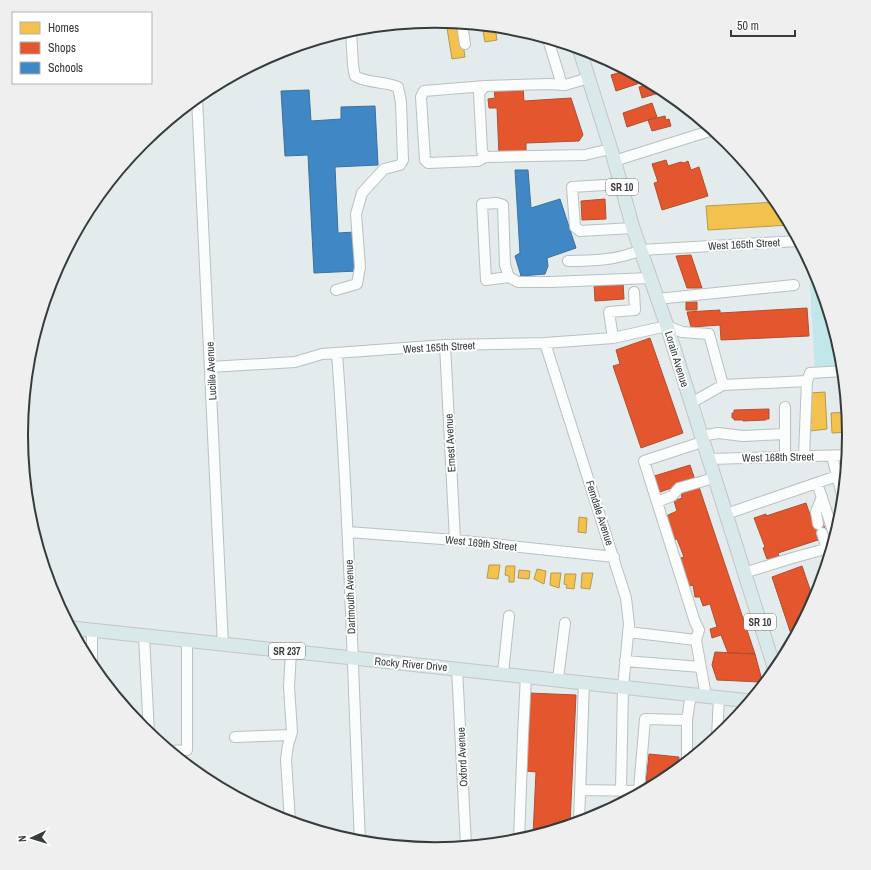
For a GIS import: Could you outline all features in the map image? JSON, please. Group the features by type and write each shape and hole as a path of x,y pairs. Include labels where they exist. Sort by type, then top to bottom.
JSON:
{"main road":[{"name":"Lorain Avenue","path":"581,55 633,228 667,326 773,663"},
{"name":"Rocky River Drive","path":"79,632 92,630 291,652 457,668 743,700"}],"street":[{"path":"463,29 465,44"},
{"path":"336,290 357,284 360,267 356,214 362,192 384,169 400,165 403,160 401,102 398,87 392,84 363,80 355,76 351,37"},
{"path":"550,45 562,85"},
{"path":"588,78 562,85 486,86 424,90 421,96 425,160 428,163 478,161 485,157 612,155 707,132"},
{"path":"485,157 482,151 480,93 486,86"},
{"name":"Lucille Avenue","path":"197,105 223,644"},
{"path":"621,184 572,187 575,227 580,231 633,228"},
{"path":"509,277 505,265 503,205 497,203 482,204 486,280 509,277 518,282 650,278"},
{"name":"West 165th Street","path":"568,261 590,261 626,256 641,250 793,241"},
{"path":"657,299 794,285"},
{"path":"613,338 609,312 635,310 634,292"},
{"path":"667,326 682,332 709,334 723,385"},
{"name":"West 165th Street","path":"210,367 295,362 322,354 445,345 545,343 613,338 667,326"},
{"name":"Ferndale Avenue","path":"545,343 626,598 629,624 623,687 621,790"},
{"name":"Ernest Avenue","path":"445,345 455,540"},
{"name":"Dartmouth Avenue","path":"337,353 348,532 360,835"},
{"path":"804,456 807,381 810,373 837,371"},
{"path":"691,403 723,385 807,381"},
{"path":"785,407 785,457"},
{"path":"716,729 713,696 701,667 696,640 699,630 695,622 644,461 718,433 743,436 785,434"},
{"name":"West 168th Street","path":"708,459 842,455"},
{"path":"832,456 839,486"},
{"path":"726,514 836,476"},
{"path":"657,502 672,496 679,488 714,478"},
{"path":"817,483 832,527"},
{"path":"822,497 816,512 820,529 828,545"},
{"name":"West 169th Street","path":"348,532 455,540 614,557"},
{"path":"744,573 826,549"},
{"path":"503,673 509,616"},
{"path":"558,679 565,623"},
{"path":"92,630 92,653"},
{"path":"628,632 696,640"},
{"path":"144,636 149,723"},
{"path":"179,751 188,750 187,641"},
{"path":"290,814 286,760 292,732 289,687 291,652"},
{"path":"625,660 701,667"},
{"name":"Oxford Avenue","path":"457,668 466,841"},
{"path":"519,833 522,735 526,676"},
{"path":"579,815 584,682"},
{"path":"687,755 686,719 692,694"},
{"path":"641,786 646,719 686,719"},
{"path":"235,737 291,735"},
{"path":"580,790 633,791"}],"shaded area":[{"path":"810,283 813,283 821,304 829,330 837,372 815,373"}],"building: Homes":[{"path":"447,28 461,29 465,57 452,59"},
{"path":"483,31 496,32 497,40 485,42"},
{"path":"769,202 784,225 708,230 706,206"},
{"path":"825,392 827,429 810,431 810,393"},
{"path":"842,412 842,432 832,433 831,413"},
{"path":"579,517 587,518 586,533 578,532"},
{"path":"489,565 500,565 498,579 487,578"},
{"path":"506,566 515,566 514,582 509,582 509,576 505,575"},
{"path":"537,569 546,571 544,584 534,579"},
{"path":"519,570 530,571 529,579 518,578"},
{"path":"551,573 561,573 559,588 550,585"},
{"path":"582,573 593,573 590,589 581,588"},
{"path":"565,574 576,574 574,589 566,588 567,585 564,584"}],"building: Shops":[{"path":"620,72 639,83 616,91 611,75"},
{"path":"643,86 656,94 642,98 639,87"},
{"path":"523,87 524,101 571,98 583,135 579,141 526,143 526,155 499,156 497,108 489,108 488,99 495,98 494,88"},
{"path":"652,103 657,117 627,127 623,113"},
{"path":"665,116 666,120 669,119 671,126 652,131 648,120"},
{"path":"666,160 668,166 688,161 691,170 699,167 708,196 662,210 654,183 658,182 652,164"},
{"path":"605,199 606,219 582,220 581,201"},
{"path":"691,255 702,288 687,288 676,256"},
{"path":"623,282 624,299 595,301 594,283"},
{"path":"686,302 697,302 697,310 686,310"},
{"path":"807,308 809,336 721,340 720,325 691,327 687,312 720,310 720,313"},
{"path":"650,338 683,433 641,448 613,366 620,364 616,350"},
{"path":"769,409 769,419 766,420 743,421 734,420 734,418 732,418 732,413 734,413 734,410"},
{"path":"690,465 695,480 657,493 651,477"},
{"path":"699,487 755,654 728,653 721,635 712,638 710,629 717,627 710,604 703,606 700,597 695,597 693,585 686,587 677,559 684,557 677,539 671,540 664,517 677,511 674,501 682,498 681,492"},
{"path":"806,503 814,526 823,523 826,532 817,535 818,540 778,553 779,556 767,559 763,548 765,547 754,518 766,514 766,516"},
{"path":"802,566 811,593 791,634 772,577"},
{"path":"715,652 755,654 762,678 759,682 717,680 712,665"},
{"path":"529,693 576,695 570,818 533,830 536,772 526,771"},
{"path":"649,754 679,757 679,761 646,782"}],"building: Schools":[{"path":"309,90 311,121 341,119 341,107 375,106 378,165 335,167 338,233 355,232 357,271 314,273 308,155 285,156 281,91"},
{"path":"515,170 528,170 531,208 560,199 576,248 547,258 548,266 545,274 521,276 515,256 520,253"}]}
